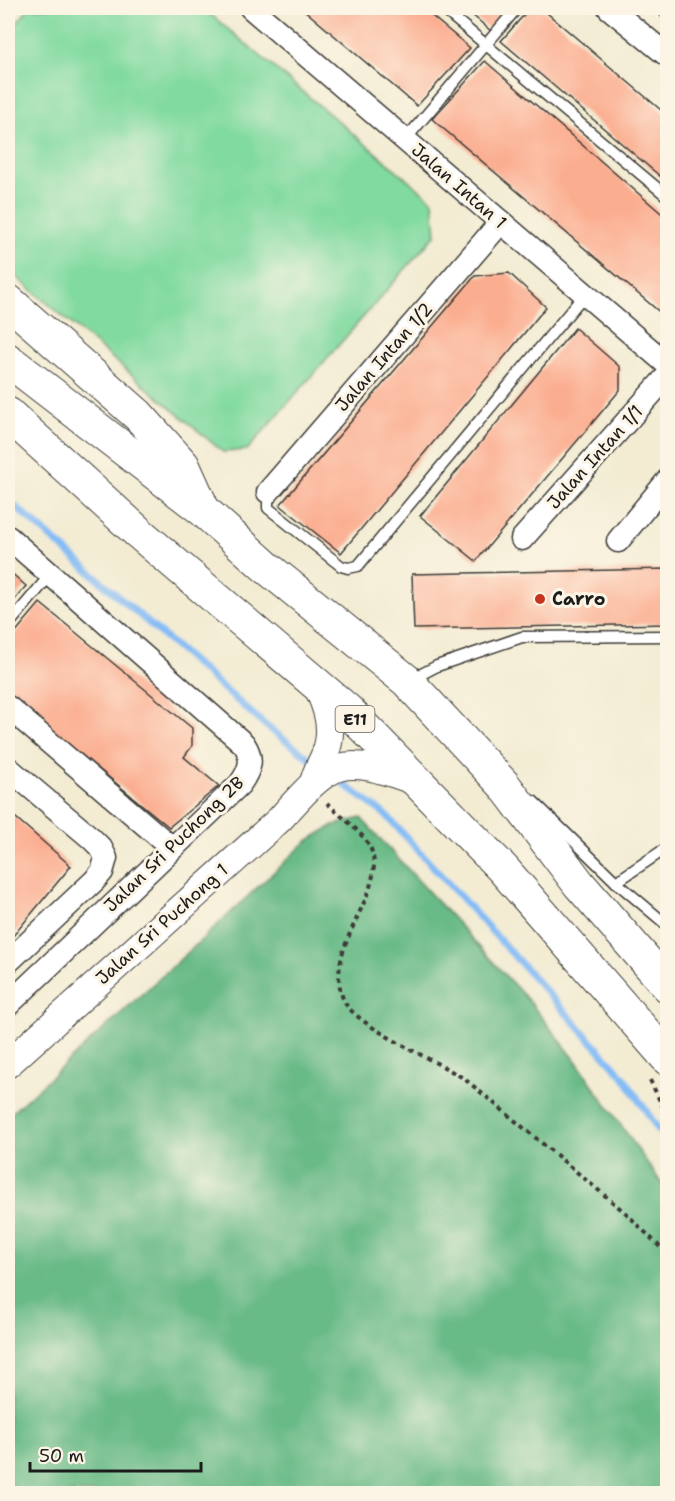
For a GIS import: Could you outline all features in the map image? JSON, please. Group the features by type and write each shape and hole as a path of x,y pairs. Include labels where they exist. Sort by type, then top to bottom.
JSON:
{"highway":[{"path":"8,301 30,324 138,415 183,465 203,510"},
{"path":"8,360 203,510 265,566 407,681 504,785 579,884 668,986"},
{"name":"E11","path":"8,414 139,532 346,710 503,869 668,1059"}],"street":[{"name":"Jalan Intan 1","path":"251,8 668,364"},
{"path":"609,8 667,56"},
{"name":"Jalan Intan 1/2","path":"268,492 501,222"},
{"name":"Jalan Intan 1/1","path":"522,539 668,375"},
{"path":"618,541 668,480"},
{"name":"Jalan Sri Puchong 2B","path":"8,537 244,744 250,753 250,764 240,784 171,847 8,1005"},
{"name":"Jalan Sri Puchong 1","path":"315,779 327,745 329,719 316,684"},
{"path":"8,707 171,847"},
{"name":"Jalan Sri Puchong 1","path":"8,1064 280,819 315,779 333,768 350,765 381,768 418,783"},
{"path":"8,768 91,838 101,848 106,858 135,882"},
{"path":"8,962 94,881 102,872 106,858"}],"lane":[{"path":"442,8 668,197"},
{"path":"405,140 517,8"},
{"path":"268,492 268,508 341,566 348,568 358,566 585,294"},
{"path":"8,625 51,574"},
{"path":"407,681 437,666 522,637 668,636"},
{"path":"504,785 530,799 548,814 616,882 668,926"},
{"path":"616,882 668,848"}],"path":[{"path":"315,779 368,843 375,860 371,886 342,951 340,976 344,1001 355,1015 374,1030 459,1075 627,1214 668,1255"}],"green space":[{"path":"29,8 203,8 433,201 436,234 247,450 223,452 8,270 8,34"},
{"path":"361,818 528,1000 574,1058 667,1191 667,1493 8,1493 8,1116 307,841 334,825"}],"building":[{"path":"302,8 422,8 470,48 417,106"},
{"path":"464,8 511,8 491,31"},
{"path":"530,8 541,8 668,116 668,183 501,41"},
{"path":"651,8 668,8 668,22"},
{"path":"485,61 668,219 668,314 662,314 432,119"},
{"path":"509,273 546,307 341,553 280,505 475,276"},
{"path":"575,328 620,367 620,390 476,561 420,516"},
{"name":"Carro","path":"668,569 668,624 414,629 412,574"},
{"path":"8,570 26,586 8,608"},
{"path":"40,603 192,728 192,746 184,757 219,786 169,827 8,694 8,641"},
{"path":"8,811 71,866 8,942"}],"waterway":[{"path":"8,500 265,725 316,763"},
{"path":"334,777 387,816 623,1076 668,1144"}],"place":[{"name":"Carro","path":"540,599"}]}
